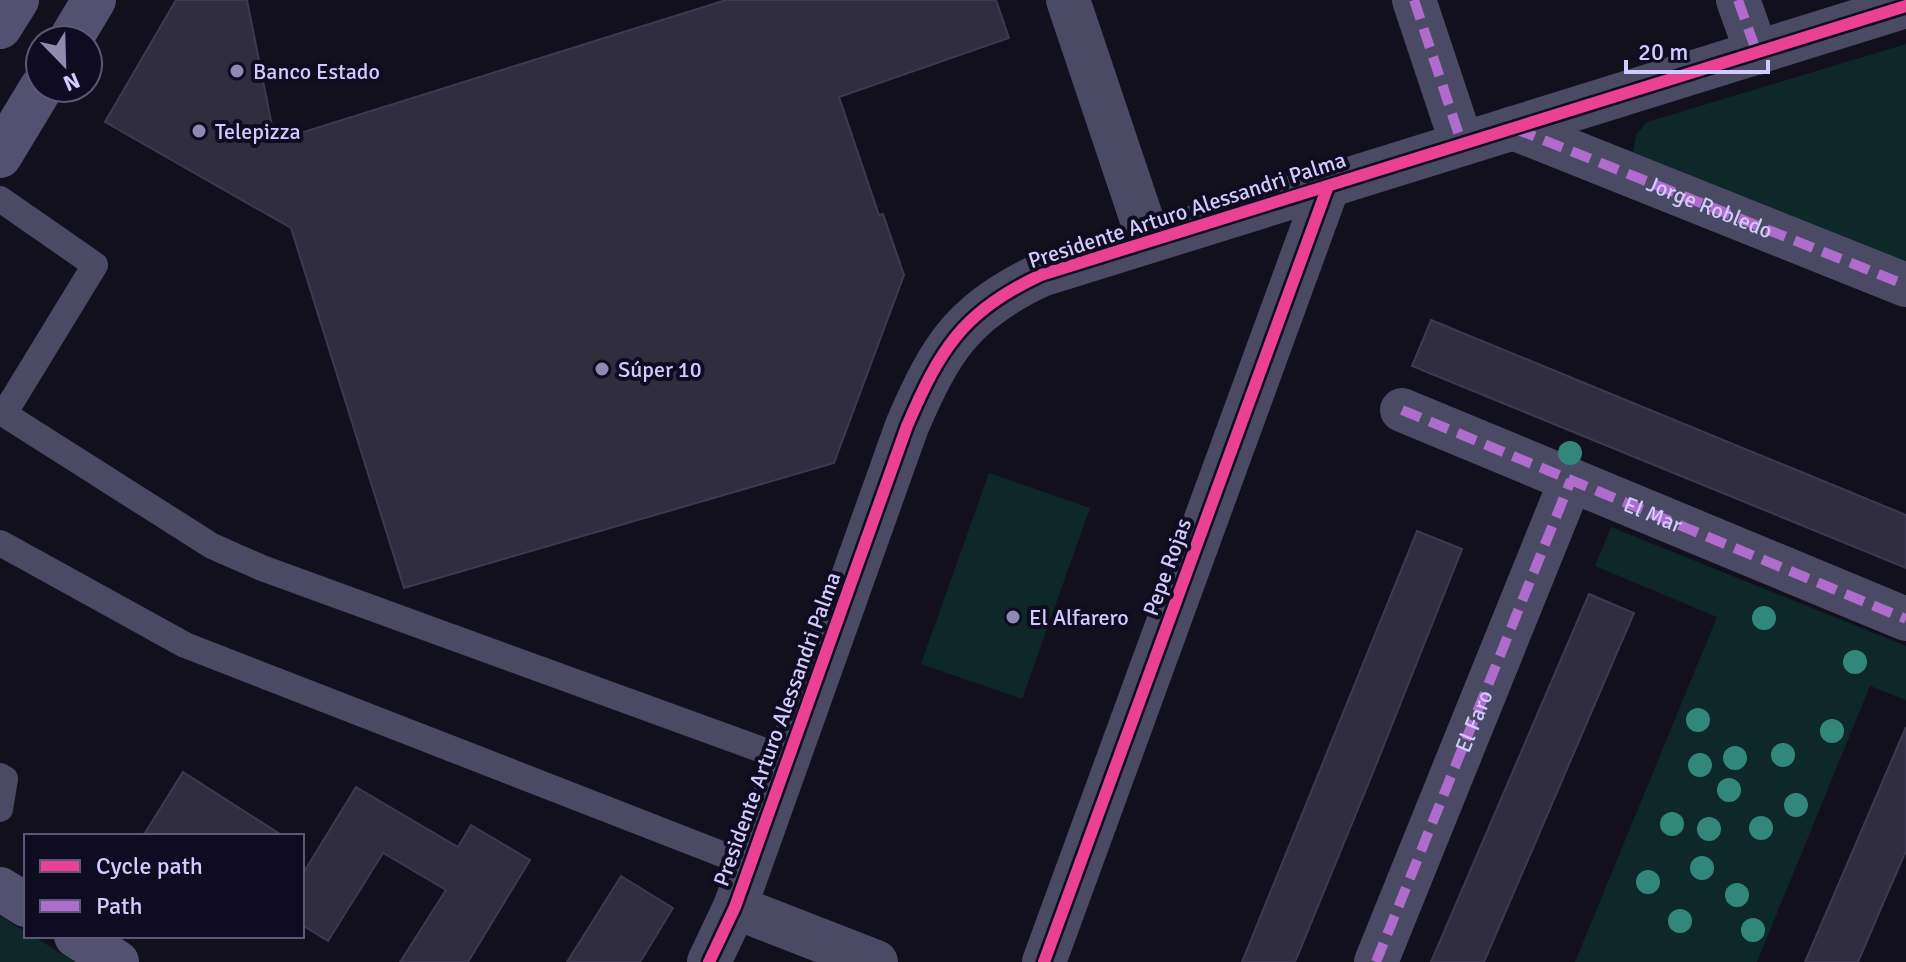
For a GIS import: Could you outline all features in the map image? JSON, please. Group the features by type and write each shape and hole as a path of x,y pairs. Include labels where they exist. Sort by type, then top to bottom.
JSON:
{"street":[{"path":"0,27 17,0"},
{"path":"80,24 94,0"},
{"path":"1068,0 1149,241"},
{"path":"1414,0 1462,144"},
{"path":"1738,0 1757,53"},
{"name":"Presidente Arturo Alessandri Palma","path":"709,962 735,907 907,426 937,361 976,314 1018,286 1041,275 1906,6"},
{"path":"0,156 31,104"},
{"name":"Jorge Robledo","path":"1513,128 1906,285"},
{"name":"Pepe Rojas","path":"1044,962 1328,186"},
{"name":"El Mar","path":"1402,410 1906,619"},
{"name":"El Faro","path":"1376,962 1571,480"},
{"path":"0,889 24,904"},
{"path":"735,907 876,962"},
{"path":"79,938 117,962"}],"lane":[{"path":"0,199 95,265 4,414 212,546 336,595 787,759"},
{"path":"0,543 185,645 750,865"},
{"path":"0,776 5,779 0,809"}],"green space":[{"path":"1906,44 1906,262 1633,152 1636,135 1647,122"},
{"path":"989,473 1090,508 1022,699 921,664"},
{"path":"1611,527 1906,646 1906,700 1870,686 1757,962 1575,962 1717,617 1595,566"},
{"path":"0,916 24,931 24,938 36,938 75,962 0,962"}],"building":[{"name":"Súper 10","path":"176,0 247,0 275,141 726,0 996,0 1009,38 839,97 879,215 883,214 904,275 834,463 404,588 291,228 105,122"},
{"path":"1431,320 1906,515 1906,568 1412,366"},
{"path":"1417,531 1462,549 1374,770 1295,962 1242,962"},
{"path":"1589,594 1634,613 1484,962 1431,962"},
{"path":"1906,727 1906,851 1858,962 1805,962"},
{"path":"183,772 280,834 144,834"},
{"path":"356,787 458,847 471,825 530,860 468,962 400,962 446,890 383,853 328,941 304,926 304,872"},
{"path":"621,876 673,908 640,962 567,962"}],"marked path":[{"path":"1414,0 1462,144"},
{"path":"1738,0 1757,53"},
{"path":"1516,129 1906,285"},
{"path":"1402,410 1906,619"},
{"path":"1376,962 1571,480"}],"cycle path":[{"path":"709,962 735,907 907,426 943,354 973,318 1014,289 1041,275 1906,6"},
{"path":"1044,962 1328,186"}],"place":[{"name":"Banco Estado","path":"237,71"},
{"name":"Telepizza","path":"199,131"},
{"name":"Súper 10","path":"602,369"},
{"name":"El Alfarero","path":"1013,617"}]}
